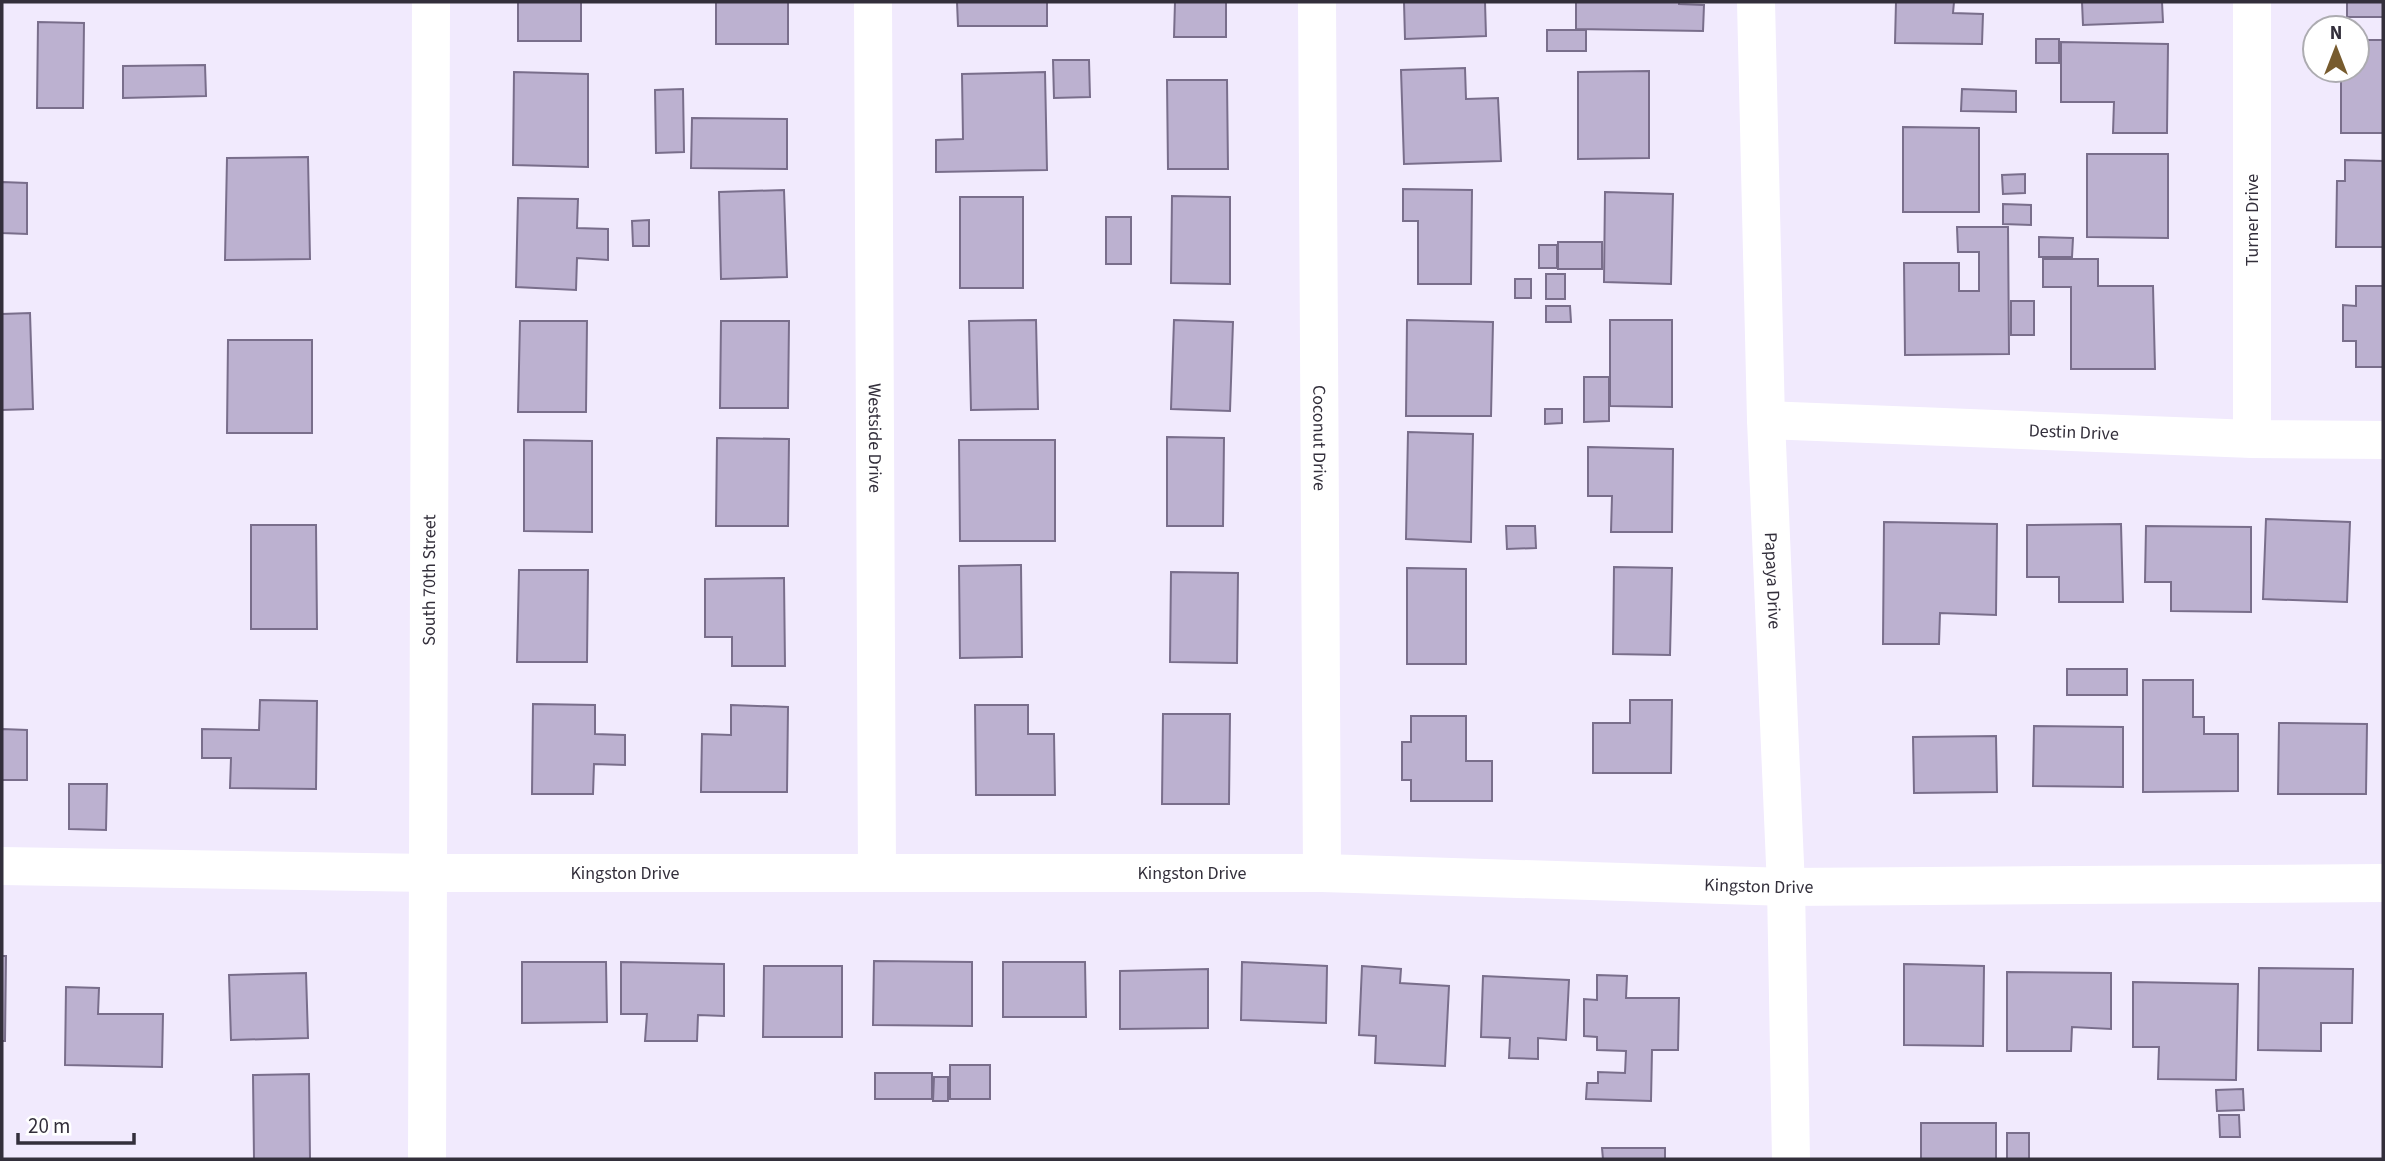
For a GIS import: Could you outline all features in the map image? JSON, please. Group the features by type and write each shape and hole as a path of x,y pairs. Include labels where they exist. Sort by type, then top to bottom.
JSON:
{"street":[{"name":"South 70th Street","path":"427,1159 431,2"},
{"name":"Westside Drive","path":"873,2 877,873"},
{"name":"Coconut Drive","path":"1317,2 1322,873"},
{"name":"Papaya Drive","path":"1756,2 1766,420 1786,887 1791,1159"},
{"name":"Turner Drive","path":"2252,2 2252,439"},
{"name":"Destin Drive","path":"1766,420 2252,439 2383,440"},
{"name":"Kingston Drive","path":"2,866 429,873 1322,873 1786,887 2383,883"}],"building":[{"path":"518,2 581,2 581,41 518,41"},
{"path":"716,2 788,2 788,44 716,44"},
{"path":"957,2 1047,2 1047,26 958,26"},
{"path":"1175,2 1226,2 1226,37 1174,37"},
{"path":"1404,2 1485,2 1486,36 1405,39"},
{"path":"1576,2 1679,2 1704,5 1703,31 1576,29"},
{"path":"1896,2 1954,2 1953,13 1983,14 1982,44 1895,43"},
{"path":"2082,2 2162,2 2163,22 2083,25"},
{"path":"2347,2 2383,2 2383,17 2347,14"},
{"path":"38,22 84,23 83,108 37,108"},
{"path":"1547,30 1586,30 1586,51 1547,51"},
{"path":"2036,39 2059,39 2059,63 2036,63"},
{"path":"2371,40 2383,40 2383,133 2341,133 2341,84 2371,84"},
{"path":"2061,42 2168,44 2167,133 2113,133 2114,102 2061,102"},
{"path":"1053,60 1089,60 1090,97 1054,98"},
{"path":"205,65 206,96 123,98 123,66"},
{"path":"1465,68 1466,99 1498,98 1501,161 1404,164 1401,70"},
{"path":"1649,71 1649,158 1578,159 1578,72"},
{"path":"514,72 588,74 588,167 513,165"},
{"path":"1045,72 1047,170 936,172 936,140 963,139 962,74"},
{"path":"1167,80 1227,80 1228,169 1168,169"},
{"path":"683,89 684,152 656,153 655,90"},
{"path":"1962,89 2016,91 2016,112 1961,111"},
{"path":"692,118 787,119 787,169 691,168"},
{"path":"1903,127 1979,128 1979,212 1903,212"},
{"path":"2087,154 2168,154 2168,238 2087,237"},
{"path":"308,157 310,259 225,260 227,158"},
{"path":"2345,160 2383,161 2383,247 2336,247 2337,181 2345,181"},
{"path":"2025,174 2025,193 2003,194 2002,175"},
{"path":"2,182 27,183 27,234 2,233"},
{"path":"1403,189 1472,190 1471,284 1418,284 1418,221 1403,221"},
{"path":"784,190 787,277 721,279 719,192"},
{"path":"1605,192 1673,194 1671,284 1604,282"},
{"path":"1172,196 1230,197 1230,284 1171,283"},
{"path":"960,197 1023,197 1023,288 960,288"},
{"path":"518,198 578,199 577,228 608,229 608,260 577,258 576,290 516,287"},
{"path":"2003,204 2031,205 2031,225 2003,224"},
{"path":"1106,217 1131,217 1131,264 1106,264"},
{"path":"649,220 649,246 633,246 632,221"},
{"path":"1957,227 2008,227 2009,354 1905,355 1904,263 1959,263 1959,291 1979,291 1979,252 1958,252"},
{"path":"2039,237 2073,238 2072,257 2039,257"},
{"path":"1558,242 1602,242 1602,269 1558,269"},
{"path":"1539,245 1557,245 1557,268 1539,268"},
{"path":"2043,259 2098,259 2098,286 2153,286 2155,369 2071,369 2071,287 2043,287"},
{"path":"1546,274 1565,274 1565,299 1546,299"},
{"path":"1515,279 1531,279 1531,298 1515,298"},
{"path":"2356,286 2383,286 2383,367 2356,367 2356,341 2343,341 2343,305 2356,306"},
{"path":"2011,301 2034,301 2034,335 2011,335"},
{"path":"1546,306 1570,306 1571,322 1546,322"},
{"path":"30,313 33,409 2,410 2,314"},
{"path":"1036,320 1038,409 971,410 969,321"},
{"path":"1174,320 1233,322 1230,411 1171,409"},
{"path":"1407,320 1493,322 1491,416 1406,416"},
{"path":"1610,320 1672,320 1672,407 1610,406"},
{"path":"520,321 587,321 586,412 518,412"},
{"path":"721,321 789,321 788,408 720,408"},
{"path":"228,340 312,340 312,433 227,433"},
{"path":"1584,377 1609,377 1609,421 1584,422"},
{"path":"1545,409 1562,409 1562,423 1545,424"},
{"path":"1408,432 1473,434 1471,542 1406,539"},
{"path":"1167,437 1224,438 1223,526 1167,526"},
{"path":"717,438 789,439 788,526 716,526"},
{"path":"524,440 592,441 592,532 524,531"},
{"path":"959,440 1055,440 1055,541 960,541"},
{"path":"1588,447 1673,449 1672,532 1611,532 1612,496 1588,496"},
{"path":"2266,519 2350,522 2347,602 2263,599"},
{"path":"1884,522 1997,524 1996,615 1940,613 1939,644 1883,644"},
{"path":"2121,524 2123,602 2059,602 2059,577 2027,577 2027,525"},
{"path":"251,525 316,525 317,629 251,629"},
{"path":"1506,526 1535,526 1536,548 1507,549"},
{"path":"2146,526 2251,527 2251,612 2171,611 2171,582 2145,582"},
{"path":"1021,565 1022,657 960,658 959,566"},
{"path":"1614,567 1672,568 1670,655 1613,654"},
{"path":"1407,568 1466,569 1466,664 1407,664"},
{"path":"519,570 588,570 587,662 517,662"},
{"path":"1171,572 1238,573 1237,663 1170,662"},
{"path":"784,578 785,666 732,666 732,637 705,637 705,579"},
{"path":"2067,669 2127,669 2127,695 2067,695"},
{"path":"2143,680 2193,680 2193,717 2204,717 2204,734 2238,734 2238,791 2143,792"},
{"path":"260,700 317,701 316,789 230,788 231,758 202,758 202,729 259,730"},
{"path":"1630,700 1672,700 1671,773 1593,773 1593,723 1630,723"},
{"path":"533,704 595,705 595,734 625,735 625,765 594,764 593,794 532,794"},
{"path":"731,705 788,707 787,792 701,792 702,734 731,735"},
{"path":"975,705 1028,705 1028,734 1054,734 1055,795 976,795"},
{"path":"1163,714 1230,714 1229,804 1162,804"},
{"path":"1411,716 1466,716 1466,761 1492,761 1492,801 1411,801 1411,780 1402,780 1402,742 1411,742"},
{"path":"2279,723 2367,724 2366,794 2278,794"},
{"path":"2034,726 2123,727 2123,787 2033,786"},
{"path":"2,729 27,730 27,780 2,780"},
{"path":"1996,736 1997,792 1914,793 1913,737"},
{"path":"69,784 107,784 106,830 69,829"},
{"path":"2,956 6,956 5,1041 2,1041"},
{"path":"874,961 972,962 972,1026 873,1025"},
{"path":"522,962 606,962 607,1022 522,1023"},
{"path":"621,962 724,964 724,1016 698,1015 697,1041 645,1041 647,1014 621,1014"},
{"path":"1003,962 1085,962 1086,1017 1003,1017"},
{"path":"1242,962 1327,966 1326,1023 1241,1020"},
{"path":"1904,964 1984,966 1983,1046 1904,1045"},
{"path":"764,966 842,966 842,1037 763,1037"},
{"path":"1362,966 1401,969 1400,983 1449,986 1445,1066 1375,1063 1376,1036 1359,1035"},
{"path":"2259,968 2353,969 2352,1023 2321,1023 2321,1051 2258,1050"},
{"path":"1208,969 1208,1028 1120,1029 1120,971"},
{"path":"2007,972 2111,973 2111,1029 2072,1027 2071,1051 2007,1051"},
{"path":"306,973 308,1038 231,1040 229,975"},
{"path":"1597,975 1627,976 1626,998 1679,998 1678,1050 1652,1050 1651,1101 1586,1099 1587,1083 1598,1083 1598,1072 1625,1073 1626,1051 1597,1050 1597,1037 1584,1036 1584,999 1597,1000"},
{"path":"1483,976 1569,980 1566,1040 1538,1038 1538,1059 1509,1058 1510,1038 1481,1037"},
{"path":"2133,982 2238,984 2236,1080 2158,1079 2159,1047 2133,1047"},
{"path":"66,987 99,988 98,1014 163,1014 162,1067 65,1065"},
{"path":"950,1065 990,1065 990,1099 950,1099"},
{"path":"875,1073 932,1073 932,1099 875,1099"},
{"path":"309,1074 310,1159 254,1159 253,1075"},
{"path":"934,1077 948,1077 948,1101 933,1101"},
{"path":"2243,1089 2244,1110 2217,1111 2216,1090"},
{"path":"2219,1115 2239,1115 2240,1137 2220,1137"},
{"path":"1921,1123 1996,1123 1996,1159 1921,1159"},
{"path":"2007,1133 2029,1133 2029,1159 2007,1159"},
{"path":"1602,1148 1665,1148 1665,1159 1603,1159"}]}
